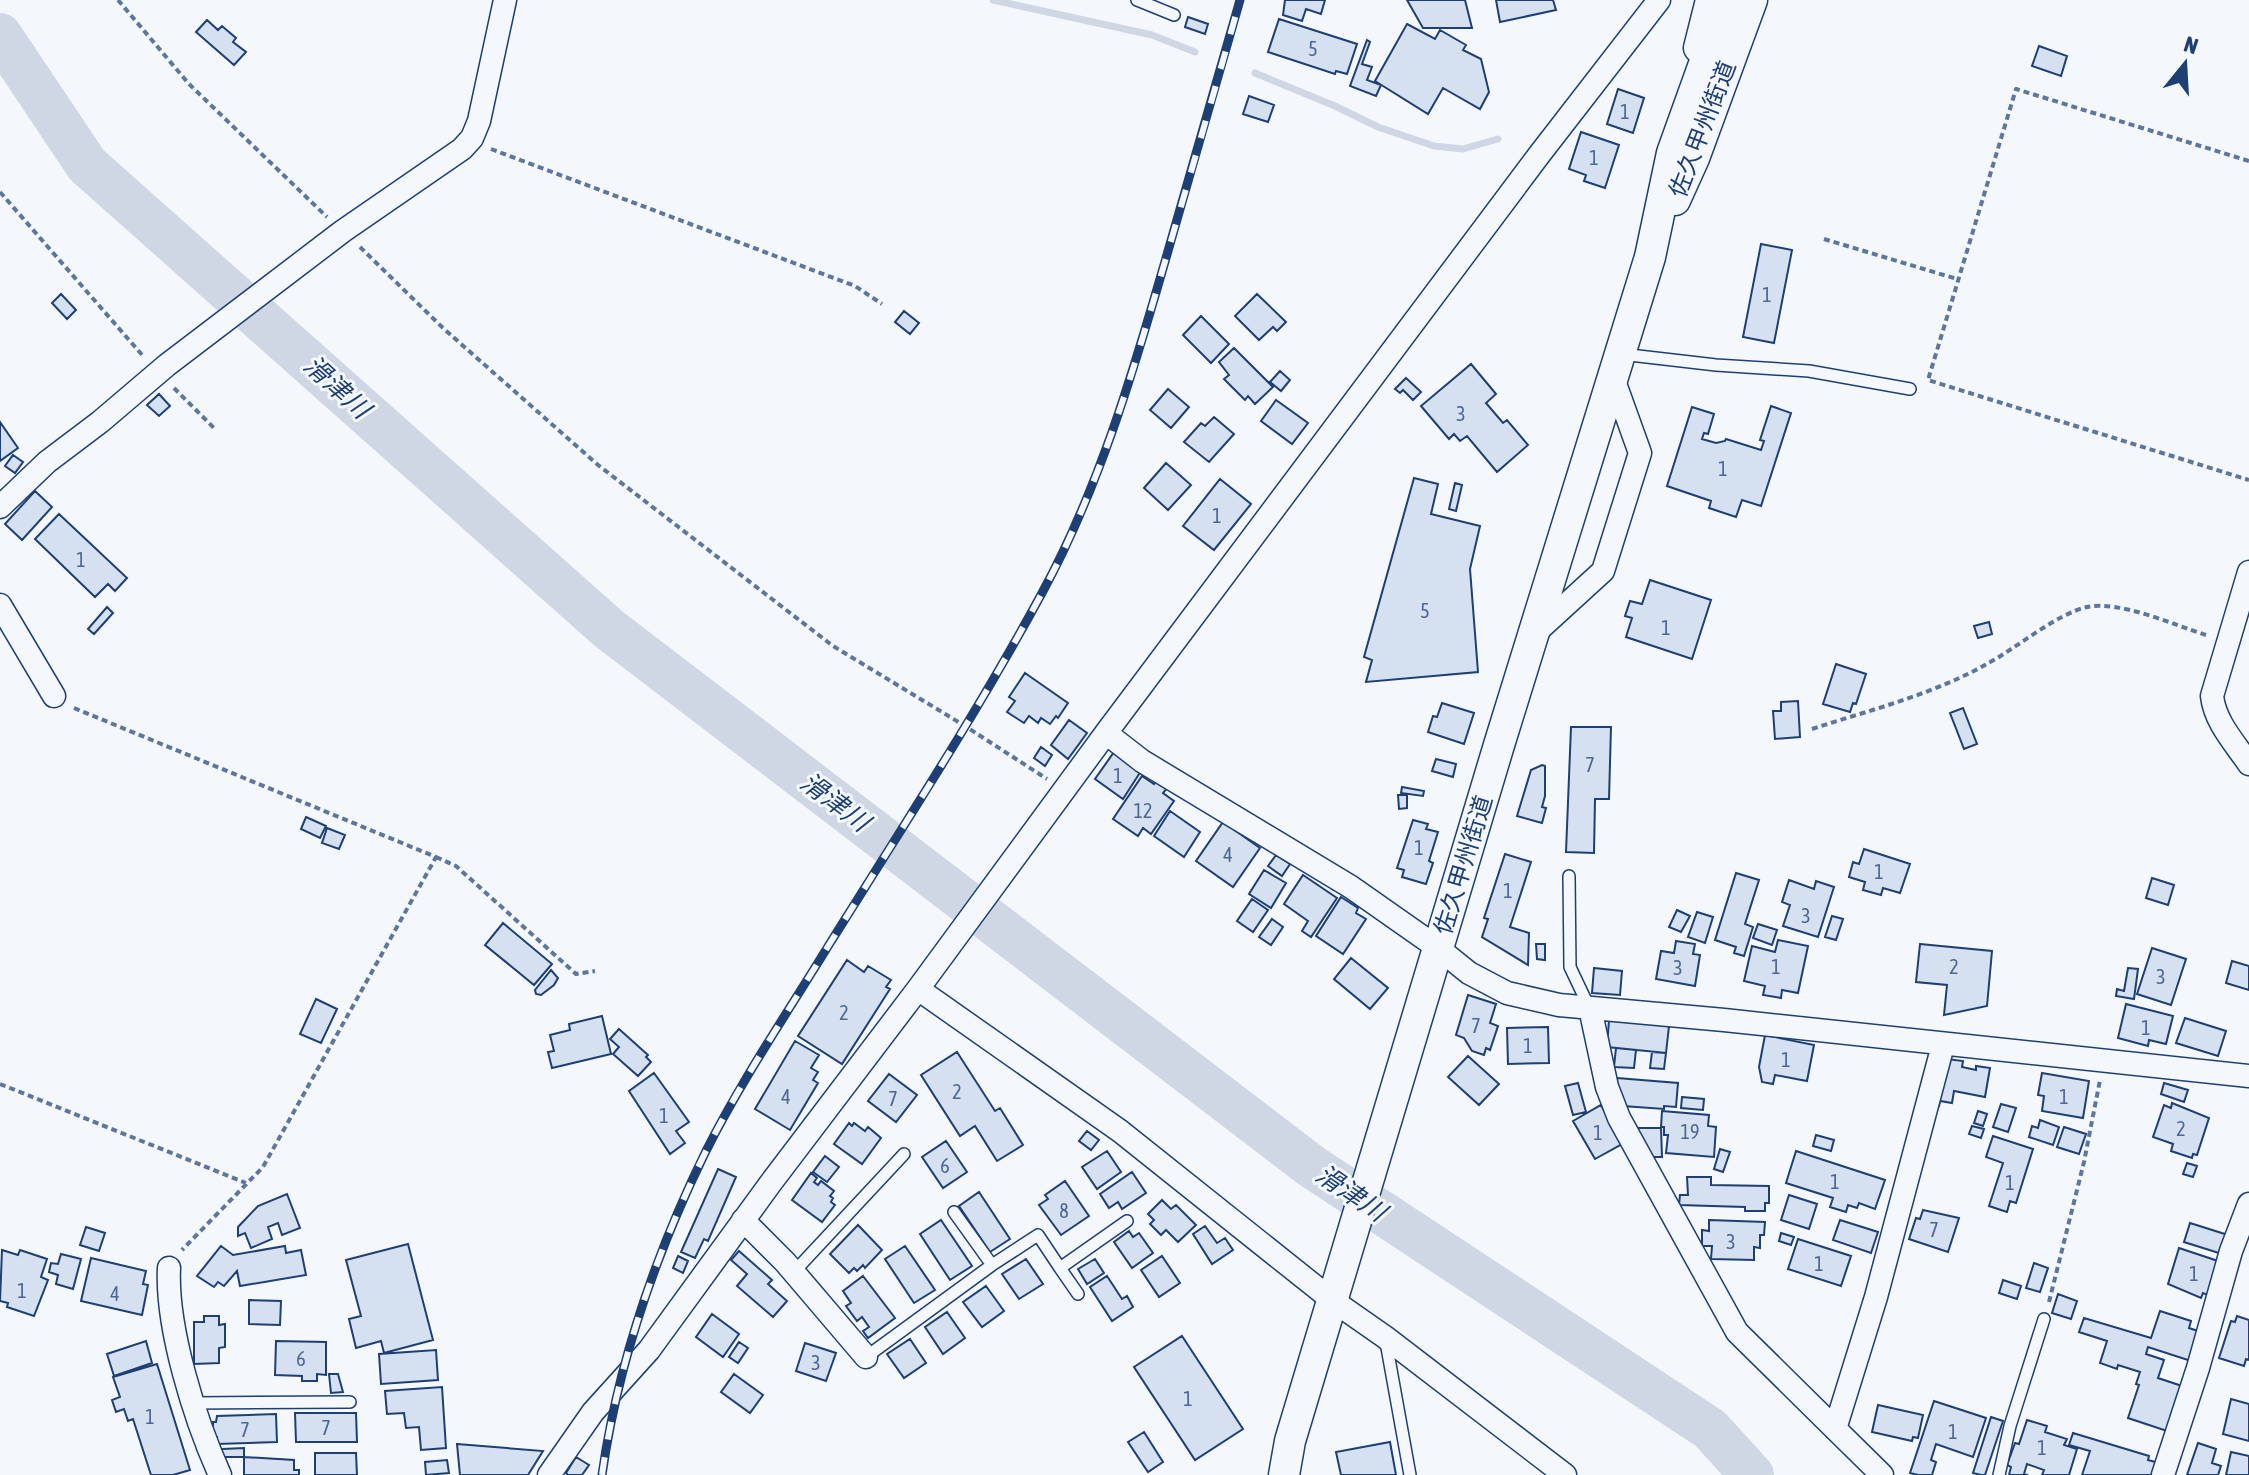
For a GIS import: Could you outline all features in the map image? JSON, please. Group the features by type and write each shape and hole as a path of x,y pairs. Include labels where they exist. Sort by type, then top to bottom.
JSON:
{"main road":[{"name":"佐久甲州街道","path":"1284,1475 1290,1441 1334,1294 1650,257 1672,153 1727,0"},
{"name":"佐久甲州街道","path":"1650,257 1694,158 1752,0"}],"street":[{"path":"0,507 47,462 100,422 162,368 340,233 462,149 472,138 479,121 505,0"},
{"path":"549,1475 593,1412 649,1350 1106,733 1539,155 1659,0"},
{"path":"1672,153 1710,0"},
{"path":"1534,634 1603,571 1640,453 1617,366"},
{"path":"2249,572 2212,696 2213,709 2220,722 2249,764"},
{"path":"0,605 54,696"},
{"path":"1106,733 1142,761 1351,887 1469,973 1507,993 1559,1005 2249,1076"},
{"path":"923,982 1334,1294 1565,1475"},
{"path":"1590,1008 1607,1087 1619,1118 1737,1332 1882,1475"},
{"path":"1835,1429 1876,1297 1943,1045"},
{"path":"2163,1475 2198,1368 2231,1251 2249,1204"},
{"path":"743,1220 866,1357"},
{"path":"169,1268 167,1296 193,1403 205,1442 220,1475"}],"lane":[{"path":"1137,0 1174,15"},
{"path":"1617,366 1716,365 1809,371 1910,389"},
{"path":"1569,876 1570,967 1590,1008"},
{"path":"793,1273 904,1154"},
{"path":"954,1212 992,1265"},
{"path":"1060,1268 1127,1221"},
{"path":"866,1357 1038,1235 1078,1294"},
{"path":"1999,1475 2010,1426 2044,1319"},
{"path":"1385,1337 1410,1475"},
{"path":"193,1403 350,1402"}],"path":[{"path":"118,0 189,84 340,233 472,355 623,484 833,646 965,726 1062,794"},
{"path":"2249,161 2016,89 1928,380 2249,480"},
{"path":"472,138 490,148 855,286 882,304"},
{"path":"0,192 89,296 162,368 214,428"},
{"path":"1824,239 1957,279"},
{"path":"1812,729 1940,687 1986,665 2069,614 2087,607 2122,608 2227,642"},
{"path":"54,696 76,709 456,866 576,974 595,971"},
{"path":"169,1268 180,1252 263,1167 436,857"},
{"path":"2044,1319 2084,1162 2103,1062"},
{"path":"0,1084 247,1183"}],"building":[{"path":"1285,0 1325,0 1321,14 1306,9 1302,21 1283,15"},
{"path":"1407,0 1465,0 1472,28 1423,28"},
{"path":"1496,0 1553,0 1556,10 1500,22"},
{"path":"1188,17 1208,24 1205,34 1185,27"},
{"path":"1279,19 1357,44 1347,74 1336,71 1335,74 1268,52"},
{"path":"207,20 218,30 222,26 236,38 233,42 246,52 234,65 196,32"},
{"path":"1407,24 1435,39 1440,30 1466,45 1463,50 1481,59 1489,92 1480,109 1443,88 1428,114 1375,81"},
{"path":"1367,40 1370,42 1362,64 1372,67 1367,80 1381,85 1376,96 1350,86"},
{"path":"2039,46 2067,56 2061,76 2032,66"},
{"path":"1618,89 1644,98 1633,133 1607,124"},
{"path":"1249,96 1274,105 1268,122 1243,114"},
{"path":"1581,132 1619,145 1605,188 1584,181 1586,175 1569,169"},
{"path":"1761,244 1792,250 1774,343 1743,337"},
{"path":"61,294 76,310 67,319 52,303"},
{"path":"1257,294 1286,322 1277,331 1273,327 1259,340 1235,316"},
{"path":"904,311 919,323 910,334 895,322"},
{"path":"1201,316 1229,344 1211,363 1183,335"},
{"path":"1234,348 1273,387 1255,404 1248,396 1245,400 1224,379 1229,375 1219,362"},
{"path":"1471,364 1496,394 1486,403 1503,423 1507,420 1528,445 1497,472 1467,436 1460,441 1454,434 1449,439 1421,406"},
{"path":"1280,371 1290,380 1281,391 1270,382"},
{"path":"1406,378 1421,392 1413,400 1403,390 1400,393 1395,389"},
{"path":"1168,389 1189,407 1171,428 1150,410"},
{"path":"159,394 170,406 159,416 147,405"},
{"path":"1276,400 1308,423 1292,444 1261,421"},
{"path":"1771,406 1791,413 1761,506 1742,500 1736,517 1709,508 1711,501 1667,486 1692,407 1714,414 1708,434 1704,433 1702,439 1716,443 1726,439 1761,450 1764,441 1760,440"},
{"path":"1214,417 1234,434 1209,462 1184,442 1201,423 1205,426"},
{"path":"0,422 18,448 0,461"},
{"path":"13,455 23,462 15,473 5,466"},
{"path":"1166,463 1191,485 1168,510 1144,488"},
{"path":"1414,478 1438,484 1431,514 1480,526 1470,569 1478,672 1366,682 1372,660 1364,657"},
{"path":"1220,479 1251,504 1214,550 1183,526"},
{"path":"1455,483 1462,485 1456,511 1449,509"},
{"path":"35,491 52,507 22,540 5,524"},
{"path":"59,514 127,578 115,591 108,584 95,597 35,539"},
{"path":"1650,580 1711,600 1692,659 1626,637 1632,618 1625,616 1630,601 1642,604"},
{"path":"107,607 113,613 94,634 88,629"},
{"path":"1989,622 1992,634 1978,638 1974,626"},
{"path":"1836,664 1866,674 1856,704 1853,703 1850,712 1823,704"},
{"path":"1025,673 1068,703 1050,724 1041,718 1038,723 1029,716 1024,723 1007,712 1015,701 1009,697"},
{"path":"1798,701 1800,737 1775,739 1773,711 1781,711 1781,702"},
{"path":"1442,703 1474,713 1464,744 1428,732 1433,716 1437,717"},
{"path":"1963,708 1977,744 1964,749 1950,713"},
{"path":"1069,720 1087,733 1068,759 1051,745"},
{"path":"1571,727 1611,727 1609,799 1595,799 1594,853 1566,852"},
{"path":"1041,747 1052,755 1045,766 1034,758"},
{"path":"1114,752 1141,771 1123,799 1095,779"},
{"path":"1436,759 1456,764 1453,777 1432,771"},
{"path":"1545,766 1545,796 1542,807 1546,808 1542,823 1517,816 1531,770"},
{"path":"1142,776 1154,784 1157,779 1168,787 1163,793 1174,801 1151,834 1143,828 1138,836 1113,819"},
{"path":"1402,787 1424,791 1423,796 1401,793"},
{"path":"1398,795 1407,795 1407,808 1399,809"},
{"path":"1170,811 1200,832 1184,857 1154,836"},
{"path":"306,817 326,826 320,838 301,829"},
{"path":"1413,820 1428,824 1426,829 1438,832 1426,884 1402,877 1404,870 1397,868"},
{"path":"1223,822 1260,848 1233,887 1196,861"},
{"path":"327,828 345,835 339,849 322,843"},
{"path":"1864,849 1910,864 1900,893 1883,888 1881,895 1863,890 1865,882 1849,877 1853,862 1859,864"},
{"path":"1505,854 1531,862 1510,927 1529,933 1528,965 1482,937 1488,919 1484,918"},
{"path":"1276,855 1290,864 1282,876 1268,866"},
{"path":"1264,870 1286,883 1271,908 1249,894"},
{"path":"1736,873 1759,880 1745,924 1753,927 1744,956 1734,953 1736,947 1715,940"},
{"path":"1303,875 1337,898 1311,937 1302,931 1308,921 1284,904"},
{"path":"2152,878 2174,885 2168,905 2146,898"},
{"path":"1789,880 1814,889 1816,881 1834,887 1818,937 1783,926 1790,905 1782,902"},
{"path":"1341,897 1358,908 1356,913 1366,919 1343,954 1316,936"},
{"path":"1252,899 1268,910 1253,932 1237,921"},
{"path":"1677,910 1690,916 1681,932 1669,927"},
{"path":"1697,912 1713,917 1705,943 1688,937"},
{"path":"1832,916 1843,919 1836,940 1825,937"},
{"path":"1272,919 1283,927 1271,945 1259,937"},
{"path":"503,923 552,964 534,985 485,945"},
{"path":"1758,924 1777,930 1772,945 1753,938"},
{"path":"1778,940 1808,946 1798,993 1782,990 1781,998 1763,995 1765,986 1744,981 1752,946 1775,952"},
{"path":"1676,941 1695,944 1693,954 1700,955 1695,986 1656,979 1661,951 1674,953"},
{"path":"1536,944 1545,944 1545,960 1537,959"},
{"path":"1920,944 1992,951 1987,1006 1944,1015 1947,985 1916,982"},
{"path":"2152,948 2186,959 2171,1005 2137,994"},
{"path":"1351,958 1388,988 1370,1009 1334,979"},
{"path":"847,960 864,972 868,966 891,980 886,987 890,989 842,1064 798,1036"},
{"path":"2232,961 2249,966 2249,990 2226,983"},
{"path":"1594,968 1622,971 1620,995 1592,993"},
{"path":"2128,968 2138,969 2134,999 2116,996 2117,989 2124,991"},
{"path":"551,970 558,978 554,985 541,995 536,994 535,990"},
{"path":"1468,995 1496,1004 1490,1023 1498,1026 1490,1050 1486,1048 1484,1055 1472,1051 1464,1038 1456,1035"},
{"path":"316,999 337,1009 321,1043 300,1034"},
{"path":"2126,1004 2173,1016 2166,1044 2149,1040 2148,1046 2118,1038"},
{"path":"602,1016 611,1054 552,1068 548,1052 554,1051 550,1035 570,1030 569,1024"},
{"path":"2185,1018 2226,1031 2218,1056 2176,1043"},
{"path":"1609,1020 1669,1026 1666,1053 1607,1047"},
{"path":"1548,1027 1549,1063 1508,1064 1507,1028"},
{"path":"619,1029 648,1055 646,1057 651,1062 638,1076 613,1054 619,1047 610,1039"},
{"path":"1765,1035 1814,1045 1807,1081 1775,1075 1773,1084 1762,1082 1759,1067"},
{"path":"795,1041 819,1055 811,1068 818,1072 813,1080 818,1083 790,1130 755,1109"},
{"path":"1616,1048 1636,1050 1634,1068 1614,1067"},
{"path":"957,1052 995,1111 1000,1108 1023,1145 997,1161 975,1126 960,1136 921,1075"},
{"path":"1652,1052 1666,1053 1664,1069 1650,1068"},
{"path":"1468,1056 1499,1084 1479,1105 1448,1077"},
{"path":"1947,1059 1963,1061 1962,1067 1976,1070 1976,1066 1990,1068 1985,1097 1954,1091 1952,1103 1940,1101 1939,1106 1933,1105"},
{"path":"654,1073 689,1122 676,1131 685,1143 670,1154 629,1091"},
{"path":"2042,1073 2089,1081 2083,1118 2042,1111 2044,1096 2038,1095"},
{"path":"889,1074 917,1095 896,1122 868,1101"},
{"path":"1617,1078 1678,1083 1676,1107 1623,1106 1616,1091"},
{"path":"1578,1083 1586,1112 1573,1115 1565,1086"},
{"path":"2164,1083 2188,1090 2184,1102 2161,1094"},
{"path":"1682,1097 1704,1099 1703,1110 1681,1108"},
{"path":"2172,1103 2209,1118 2197,1155 2193,1154 2192,1158 2171,1151 2173,1144 2153,1137 2164,1105 2171,1108"},
{"path":"2001,1104 2016,1108 2008,1132 1993,1127"},
{"path":"1601,1105 1622,1144 1595,1159 1573,1121"},
{"path":"1662,1111 1709,1115 1708,1126 1716,1127 1714,1157 1666,1153 1668,1135 1664,1135 1664,1127 1661,1127"},
{"path":"1978,1111 1987,1114 1983,1126 1974,1123"},
{"path":"2040,1120 2059,1127 2053,1145 2029,1137 2032,1126 2038,1128"},
{"path":"849,1123 865,1131 868,1127 881,1138 862,1164 834,1144"},
{"path":"1972,1126 1984,1129 1981,1138 1969,1134"},
{"path":"2064,1127 2086,1134 2079,1154 2057,1147"},
{"path":"1634,1128 1661,1128 1662,1157 1648,1157"},
{"path":"1087,1131 1099,1140 1091,1150 1079,1141"},
{"path":"1816,1135 1834,1140 1831,1151 1813,1146"},
{"path":"1993,1136 2033,1149 2016,1203 2010,1201 2007,1212 1989,1206 2003,1163 1986,1157"},
{"path":"946,1141 967,1172 943,1188 922,1157"},
{"path":"1720,1149 1730,1152 1723,1172 1714,1169"},
{"path":"1107,1151 1121,1172 1097,1189 1082,1167"},
{"path":"1796,1151 1885,1180 1875,1209 1859,1203 1857,1208 1848,1205 1846,1212 1830,1207 1833,1198 1786,1183"},
{"path":"825,1156 839,1167 827,1182 813,1172"},
{"path":"2187,1163 2197,1166 2193,1177 2183,1174"},
{"path":"718,1169 736,1177 708,1241 704,1239 695,1258 681,1252"},
{"path":"1132,1172 1146,1193 1122,1209 1118,1202 1109,1208 1100,1194"},
{"path":"811,1173 817,1178 814,1182 818,1185 821,1181 834,1191 830,1196 835,1205 822,1222 792,1200"},
{"path":"1687,1177 1711,1177 1711,1185 1769,1186 1769,1203 1765,1203 1765,1211 1745,1211 1745,1207 1679,1205 1680,1195 1688,1195"},
{"path":"1065,1181 1089,1216 1061,1235 1039,1205 1048,1199 1045,1195"},
{"path":"979,1192 1010,1239 990,1252 959,1206"},
{"path":"287,1194 300,1228 282,1235 278,1223 268,1227 272,1239 251,1248 245,1233 238,1236 238,1227 258,1206"},
{"path":"1789,1195 1817,1204 1809,1229 1781,1220"},
{"path":"1162,1200 1171,1209 1176,1205 1196,1225 1178,1242 1166,1230 1161,1235 1150,1224 1154,1220 1148,1214"},
{"path":"1923,1210 1959,1218 1948,1252 1909,1239 1916,1218 1920,1219"},
{"path":"941,1220 972,1266 950,1280 920,1234"},
{"path":"1709,1220 1765,1222 1764,1235 1760,1235 1760,1248 1754,1247 1754,1260 1711,1259 1712,1246 1702,1246 1702,1230 1709,1231"},
{"path":"1840,1220 1878,1232 1871,1253 1833,1240"},
{"path":"2190,1223 2228,1235 2222,1254 2184,1242"},
{"path":"858,1225 882,1250 865,1268 863,1265 849,1273 830,1254"},
{"path":"1205,1226 1217,1243 1225,1238 1233,1250 1212,1264 1193,1234"},
{"path":"86,1227 105,1233 99,1251 80,1245"},
{"path":"1129,1231 1133,1237 1139,1233 1153,1253 1132,1268 1114,1242"},
{"path":"1781,1233 1794,1237 1791,1245 1779,1241"},
{"path":"1798,1239 1851,1256 1841,1286 1788,1269"},
{"path":"408,1244 433,1340 384,1353 381,1341 356,1348 349,1319 361,1316 346,1260"},
{"path":"221,1246 233,1255 285,1246 286,1253 301,1250 306,1275 240,1286 237,1271 224,1286 218,1282 214,1287 197,1276"},
{"path":"905,1246 935,1290 914,1303 885,1259"},
{"path":"2179,1248 2221,1262 2210,1296 2203,1293 2201,1298 2168,1284"},
{"path":"2,1250 18,1255 20,1250 47,1259 41,1277 48,1280 34,1316 7,1307 8,1303 0,1301"},
{"path":"739,1251 772,1280 768,1284 787,1301 773,1317 737,1286 747,1274 731,1260"},
{"path":"61,1254 81,1259 73,1289 56,1284 58,1275 49,1272 51,1263 58,1264"},
{"path":"678,1256 688,1261 683,1273 673,1268"},
{"path":"1162,1256 1180,1283 1159,1297 1141,1270"},
{"path":"91,1258 146,1271 143,1284 148,1285 142,1315 81,1301"},
{"path":"1026,1259 1043,1284 1019,1299 1002,1274"},
{"path":"1095,1259 1104,1273 1087,1284 1078,1269"},
{"path":"2034,1263 2048,1268 2040,1292 2026,1288"},
{"path":"863,1276 895,1318 868,1338 863,1331 869,1327 862,1317 857,1321 846,1306 851,1303 843,1291"},
{"path":"1107,1276 1122,1299 1127,1296 1133,1307 1112,1321 1090,1287"},
{"path":"2003,1280 2021,1286 2017,1299 1999,1293"},
{"path":"986,1286 1004,1311 982,1327 963,1302"},
{"path":"2058,1294 2077,1301 2071,1319 2052,1313"},
{"path":"249,1300 281,1301 280,1325 249,1324"},
{"path":"2160,1311 2191,1321 2189,1328 2201,1332 2191,1361 2148,1347 2146,1354 2164,1360 2158,1378 2185,1387 2170,1432 2128,1418 2140,1372 2100,1363 2107,1341 2079,1332 2084,1318 2151,1338"},
{"path":"947,1312 965,1338 943,1354 925,1327"},
{"path":"712,1314 739,1334 723,1357 696,1337"},
{"path":"204,1316 219,1316 219,1325 225,1324 225,1347 219,1348 219,1363 194,1364 194,1322 204,1322"},
{"path":"2237,1316 2249,1320 2249,1360 2246,1359 2244,1366 2219,1358 2231,1321 2235,1322"},
{"path":"1182,1336 1243,1429 1195,1460 1134,1367"},
{"path":"910,1339 926,1363 904,1378 887,1354"},
{"path":"146,1341 152,1363 114,1376 107,1354"},
{"path":"276,1341 326,1342 326,1375 317,1374 317,1381 302,1381 302,1376 275,1375"},
{"path":"739,1342 748,1348 738,1363 729,1357"},
{"path":"805,1343 836,1353 826,1381 796,1371"},
{"path":"436,1350 438,1380 381,1384 379,1354"},
{"path":"157,1364 190,1470 173,1475 151,1475 133,1419 128,1421 124,1409 116,1412 112,1400 120,1397 113,1377"},
{"path":"329,1374 338,1374 343,1392 331,1393"},
{"path":"734,1374 763,1395 750,1413 721,1392"},
{"path":"442,1387 446,1448 421,1450 419,1427 406,1428 404,1413 387,1414 385,1391"},
{"path":"2231,1399 2249,1404 2249,1441 2223,1434"},
{"path":"1934,1401 1986,1418 1973,1457 1936,1444 1931,1460 1936,1462 1932,1475 1910,1473"},
{"path":"1878,1405 1923,1415 1918,1438 1913,1437 1912,1441 1872,1432"},
{"path":"295,1413 356,1413 357,1442 296,1442"},
{"path":"276,1414 277,1442 217,1444 217,1437 213,1436 213,1422 216,1422 217,1416"},
{"path":"1991,1417 2003,1421 1985,1475 1981,1475 1973,1473"},
{"path":"2027,1420 2047,1426 2045,1432 2067,1439 2064,1445 2077,1449 2069,1475 2042,1475 2044,1470 2027,1464 2024,1474 2028,1475 2009,1475 2011,1467 2007,1465 2015,1443 2019,1444"},
{"path":"1144,1432 1163,1462 1148,1472 1128,1442"},
{"path":"2073,1433 2149,1456 2148,1460 2159,1463 2155,1475 2082,1475 2090,1451 2069,1445"},
{"path":"1390,1442 1396,1475 1341,1475 1336,1452"},
{"path":"2198,1443 2216,1449 2212,1463 2221,1466 2218,1475 2187,1475"},
{"path":"457,1444 543,1451 528,1475 460,1475"},
{"path":"244,1448 244,1457 222,1457 222,1449"},
{"path":"2231,1452 2249,1456 2249,1475 2226,1475"},
{"path":"315,1453 356,1453 357,1475 315,1475"},
{"path":"244,1457 294,1460 294,1470 299,1470 299,1475 244,1475"},
{"path":"576,1457 589,1465 582,1475 568,1475 566,1473"},
{"path":"447,1460 449,1473 426,1475 425,1462"}],"waterway":[{"path":"993,0 1152,35 1195,52"},
{"name":"滑津川","path":"0,35 87,165 609,629 1311,1166 1710,1429 1752,1475"},
{"path":"1255,73 1378,127 1434,146 1463,149 1498,139"}],"railway":[{"path":"602,1475 618,1391 641,1309 671,1229 706,1151 764,1048 991,683 1042,593 1081,513 1141,344 1240,0"}]}
